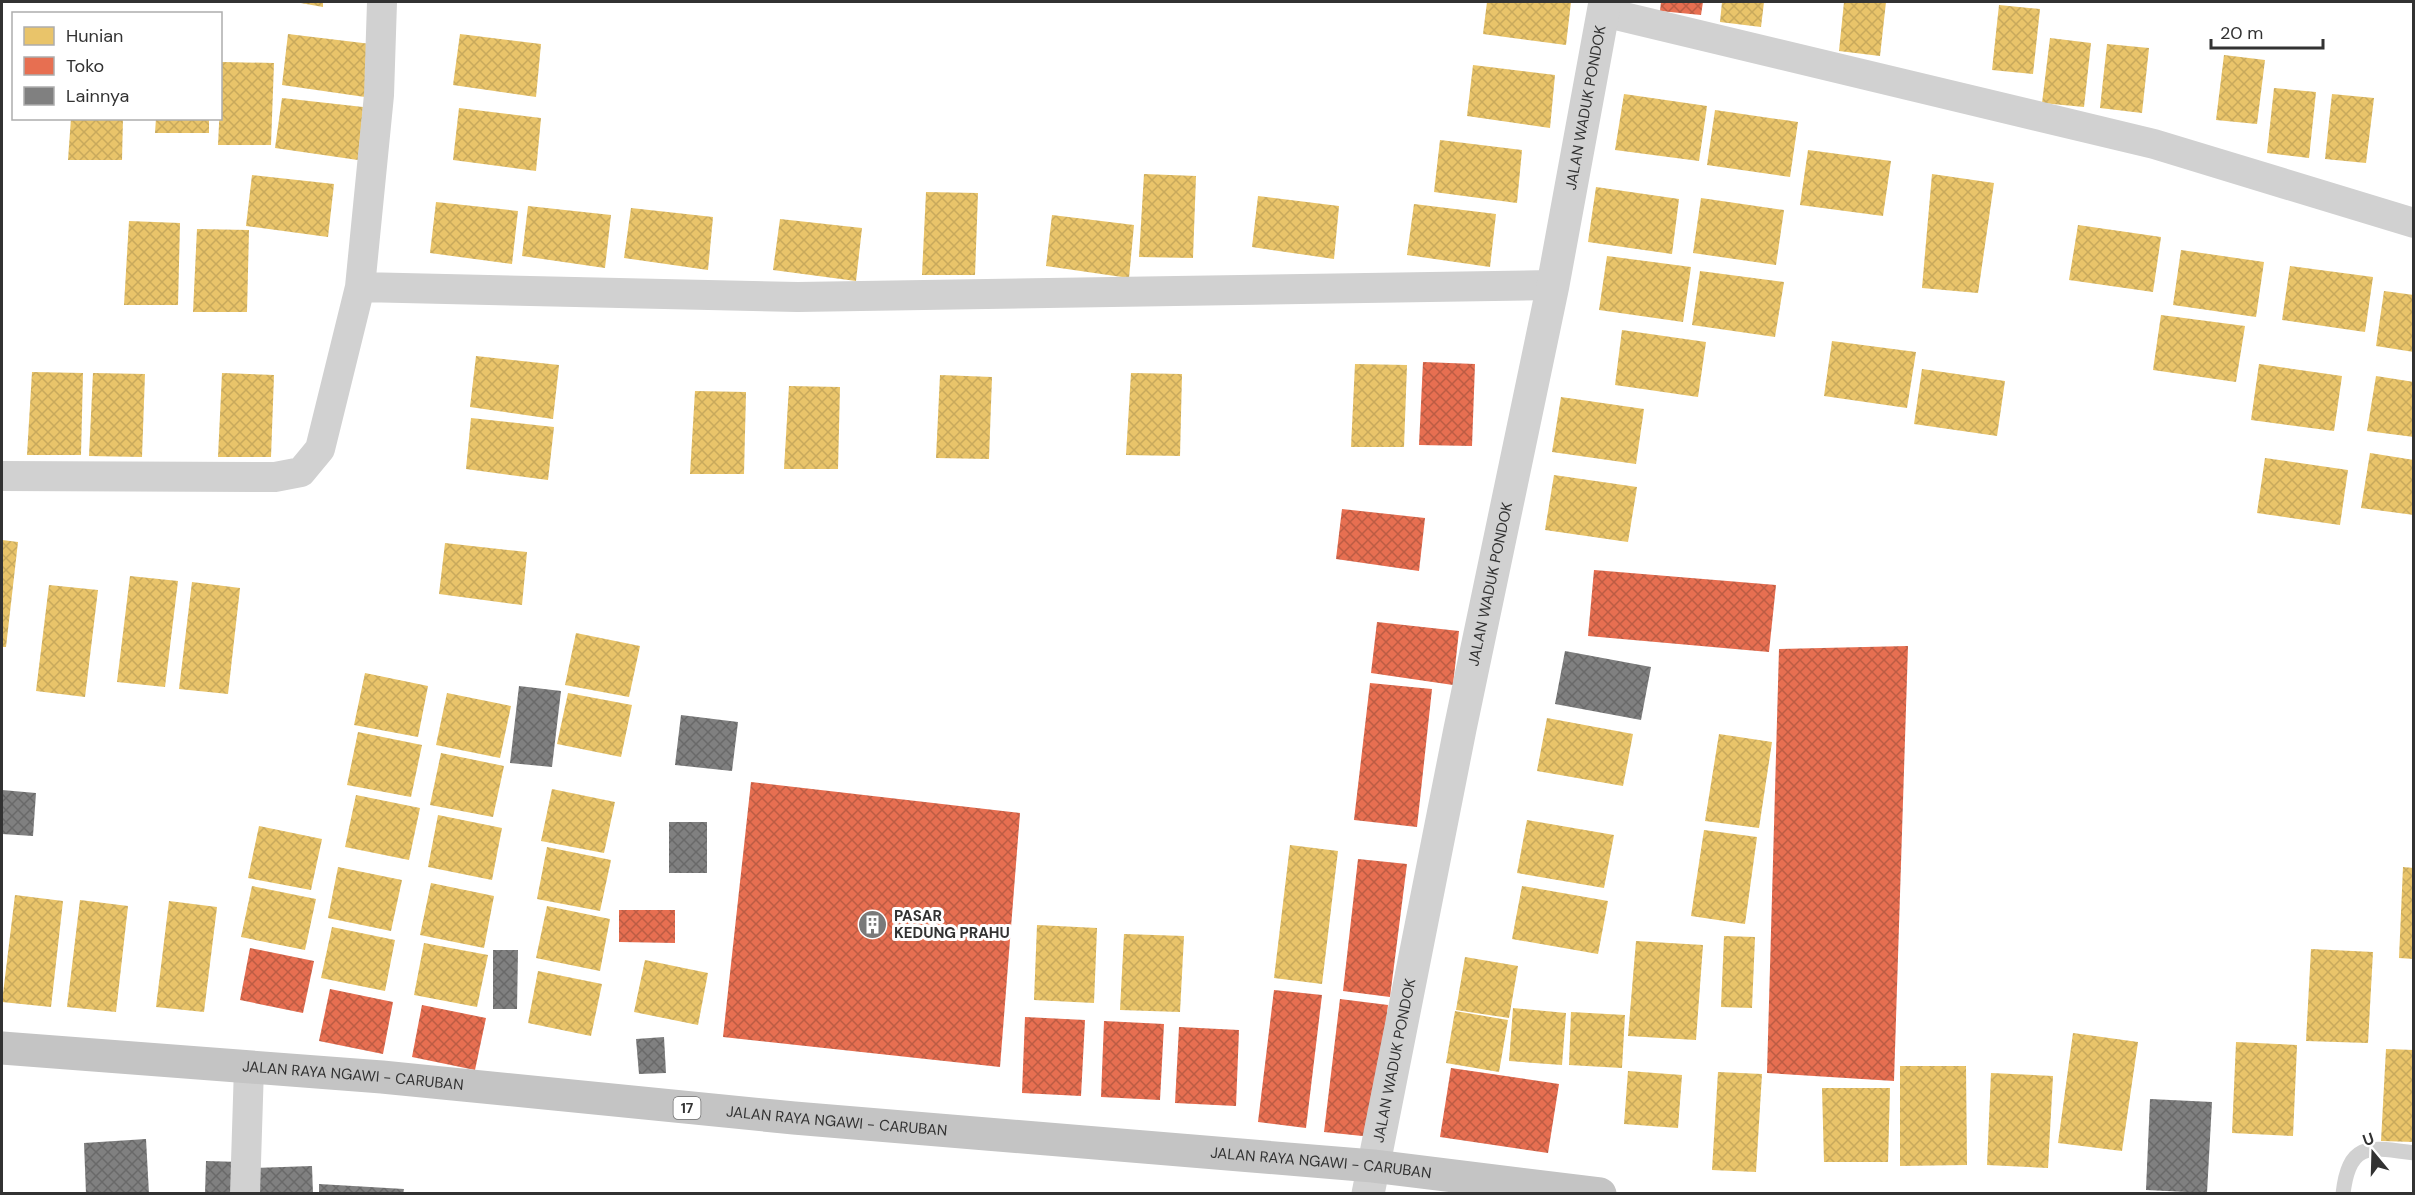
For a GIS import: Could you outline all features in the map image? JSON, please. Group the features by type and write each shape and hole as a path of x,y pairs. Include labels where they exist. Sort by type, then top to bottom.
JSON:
{"highway":[{"name":"JALAN RAYA NGAWI - CARUBAN","path":"2,1048 382,1077 794,1118 1371,1180 1600,1194"}],"street":[{"path":"2,476 275,477 301,472 320,449 360,287 379,95 382,2"},
{"path":"1604,7 2154,144 2414,223"},
{"name":"JALAN WADUK PONDOK","path":"1371,1180 1457,741 1553,285 1604,7"},
{"path":"360,287 798,297 1553,285"},
{"path":"245,1194 249,1066"}],"lane":[{"path":"2343,1194 2346,1170 2356,1156 2374,1148 2414,1153"}],"building: Hunian":[{"path":"295,2 323,2 323,7"},
{"path":"1487,2 1571,2 1566,45 1483,34"},
{"path":"1722,2 1764,2 1761,27 1720,22"},
{"path":"1844,2 1886,2 1880,56 1839,51"},
{"path":"1999,5 2040,9 2033,74 1992,70"},
{"path":"288,34 371,44 365,97 282,85"},
{"path":"460,34 541,44 536,97 453,85"},
{"path":"2050,38 2091,43 2084,107 2042,103"},
{"path":"2107,44 2149,48 2142,113 2100,108"},
{"path":"2224,55 2265,60 2257,124 2216,120"},
{"path":"222,62 274,63 271,145 218,145 219,120 222,120"},
{"path":"1473,65 1555,75 1550,128 1467,116"},
{"path":"2274,88 2316,92 2309,158 2267,153"},
{"path":"1624,94 1707,106 1699,161 1615,150"},
{"path":"2332,94 2374,98 2366,163 2325,159"},
{"path":"282,98 363,107 358,160 275,148"},
{"path":"459,108 541,118 536,171 453,160"},
{"path":"1715,110 1798,122 1790,177 1707,165"},
{"path":"71,120 123,120 122,160 68,160"},
{"path":"156,120 209,120 209,133 155,133"},
{"path":"1440,140 1522,150 1517,203 1434,192"},
{"path":"1808,150 1891,161 1883,216 1800,205"},
{"path":"1144,174 1196,176 1193,258 1139,257"},
{"path":"1932,174 1994,183 1978,293 1922,288"},
{"path":"252,175 334,184 328,237 246,226"},
{"path":"1596,187 1679,199 1672,254 1588,242"},
{"path":"926,192 978,193 975,275 922,275"},
{"path":"1258,196 1339,206 1334,259 1252,247"},
{"path":"1701,198 1784,210 1776,265 1693,253"},
{"path":"436,202 518,211 512,264 430,253"},
{"path":"1414,204 1496,214 1490,267 1407,255"},
{"path":"528,206 611,215 605,268 522,256"},
{"path":"631,208 713,217 708,270 624,258"},
{"path":"1052,215 1134,225 1129,278 1046,266"},
{"path":"780,219 862,228 856,281 773,270"},
{"path":"129,221 180,223 178,305 124,305"},
{"path":"2078,225 2161,237 2153,292 2069,280"},
{"path":"197,229 249,230 247,312 193,312"},
{"path":"2181,250 2264,262 2256,317 2173,305"},
{"path":"1607,256 1691,267 1683,322 1599,310"},
{"path":"2290,266 2373,277 2365,332 2282,320"},
{"path":"1700,271 1784,282 1775,337 1692,325"},
{"path":"2384,291 2414,295 2414,352 2376,346"},
{"path":"2161,315 2245,326 2236,382 2153,370"},
{"path":"1622,330 1706,342 1698,397 1615,385"},
{"path":"1832,341 1916,352 1907,408 1824,396"},
{"path":"476,356 559,365 553,419 470,407"},
{"path":"1355,364 1407,365 1404,447 1351,447"},
{"path":"2259,364 2342,376 2334,431 2251,420"},
{"path":"1922,369 2005,381 1997,436 1914,424"},
{"path":"32,372 83,373 81,455 27,455"},
{"path":"93,373 145,374 142,457 89,456"},
{"path":"222,373 274,375 271,457 218,457"},
{"path":"1131,373 1182,374 1180,456 1126,455"},
{"path":"940,375 992,377 989,459 936,458"},
{"path":"2376,376 2414,382 2414,437 2367,431"},
{"path":"789,386 840,387 838,469 784,469"},
{"path":"695,391 746,392 744,474 690,474"},
{"path":"1561,397 1644,409 1636,464 1552,452"},
{"path":"471,418 554,427 548,480 466,469"},
{"path":"2370,453 2414,460 2414,515 2361,508"},
{"path":"2265,458 2348,470 2340,525 2257,513"},
{"path":"1554,475 1637,487 1628,542 1545,530"},
{"path":"2,540 18,542 6,647 2,647"},
{"path":"445,543 527,552 522,605 439,594"},
{"path":"130,576 178,581 165,687 117,682"},
{"path":"192,582 240,588 228,694 179,689"},
{"path":"49,585 98,590 85,697 36,691"},
{"path":"576,633 640,646 629,697 565,685"},
{"path":"365,673 428,686 418,737 354,725"},
{"path":"447,693 511,706 500,758 436,745"},
{"path":"568,693 632,705 621,757 557,744"},
{"path":"1547,718 1633,734 1623,786 1537,771"},
{"path":"358,732 422,745 411,797 347,785"},
{"path":"1719,734 1772,742 1759,828 1705,821"},
{"path":"441,753 504,766 493,817 430,805"},
{"path":"552,789 615,802 604,853 541,841"},
{"path":"356,795 420,808 409,860 345,847"},
{"path":"438,815 502,828 492,880 428,867"},
{"path":"1527,820 1614,835 1604,888 1517,873"},
{"path":"259,826 322,839 311,890 248,878"},
{"path":"1704,830 1757,837 1745,924 1691,916"},
{"path":"1290,845 1338,851 1322,984 1274,978"},
{"path":"547,847 611,860 600,911 537,899"},
{"path":"338,867 402,880 391,931 328,918"},
{"path":"2403,867 2414,868 2414,959 2399,958"},
{"path":"431,883 494,896 484,948 420,935"},
{"path":"252,886 316,899 305,950 241,937"},
{"path":"1522,886 1608,901 1598,954 1512,939"},
{"path":"15,895 63,901 51,1007 2,1002"},
{"path":"80,900 128,906 116,1012 67,1007"},
{"path":"169,901 217,907 204,1012 156,1007"},
{"path":"547,906 610,919 600,971 536,958"},
{"path":"1037,925 1097,928 1094,1003 1034,1000"},
{"path":"332,927 395,940 385,991 321,978"},
{"path":"1124,934 1184,936 1180,1012 1120,1010"},
{"path":"1724,936 1755,937 1752,1008 1721,1007"},
{"path":"1636,941 1703,945 1696,1040 1628,1036"},
{"path":"424,943 488,955 477,1007 414,995"},
{"path":"2311,949 2373,952 2368,1043 2306,1041"},
{"path":"1465,957 1518,966 1509,1018 1456,1010"},
{"path":"645,960 708,973 698,1025 634,1012"},
{"path":"538,971 602,984 591,1036 528,1023"},
{"path":"1513,1008 1566,1013 1562,1065 1509,1061"},
{"path":"1455,1011 1508,1020 1499,1072 1446,1063"},
{"path":"1571,1012 1625,1015 1622,1068 1569,1065"},
{"path":"2073,1033 2138,1042 2122,1151 2058,1143"},
{"path":"2236,1042 2297,1045 2293,1136 2232,1133"},
{"path":"2386,1049 2414,1050 2414,1142 2381,1141"},
{"path":"1900,1066 1966,1066 1967,1165 1900,1166"},
{"path":"1628,1071 1682,1075 1678,1128 1624,1124"},
{"path":"1718,1072 1762,1074 1756,1172 1712,1170"},
{"path":"1991,1073 2053,1076 2048,1168 1987,1165"},
{"path":"1822,1088 1890,1088 1888,1162 1824,1162"}],"building: Toko":[{"path":"1661,2 1703,2 1701,15 1660,11"},
{"path":"1423,362 1475,364 1472,446 1419,445"},
{"path":"1342,509 1425,518 1419,571 1336,559"},
{"path":"1594,570 1776,585 1769,652 1588,636"},
{"path":"1377,622 1459,631 1453,685 1371,673"},
{"path":"1908,646 1894,1081 1767,1073 1779,649"},
{"path":"1370,683 1432,689 1417,827 1354,820"},
{"name":"PASAR KEDUNG PRAHU","path":"751,782 1020,813 1000,1067 723,1037"},
{"path":"1358,859 1407,864 1390,997 1343,991"},
{"path":"619,910 675,910 675,943 619,942"},
{"path":"250,948 314,961 303,1013 240,1000"},
{"path":"330,989 393,1002 383,1054 319,1041"},
{"path":"1274,990 1322,995 1306,1128 1258,1122"},
{"path":"1340,999 1388,1005 1372,1137 1324,1132"},
{"path":"422,1005 486,1018 475,1070 412,1057"},
{"path":"1025,1017 1085,1020 1081,1096 1022,1093"},
{"path":"1104,1021 1164,1024 1160,1100 1101,1097"},
{"path":"1179,1027 1239,1030 1236,1106 1175,1103"},
{"path":"1451,1068 1559,1084 1548,1153 1440,1137"}],"building: Lainnya":[{"path":"1565,651 1651,667 1641,720 1555,704"},
{"path":"519,686 561,691 552,767 510,763"},
{"path":"681,715 738,722 732,771 675,765"},
{"path":"2,790 36,793 33,836 2,834"},
{"path":"669,822 707,822 707,873 669,873"},
{"path":"493,950 518,950 517,1009 493,1009"},
{"path":"664,1037 666,1073 639,1074 636,1039"},
{"path":"2150,1099 2212,1102 2207,1193 2146,1190"},
{"path":"146,1139 149,1194 86,1194 84,1143"},
{"path":"206,1161 241,1162 240,1194 205,1194"},
{"path":"312,1166 313,1194 253,1194 252,1168"},
{"path":"319,1184 404,1189 403,1194 319,1194"}],"place":[{"name":"PASAR KEDUNG PRAHU","path":"873,925"}]}
